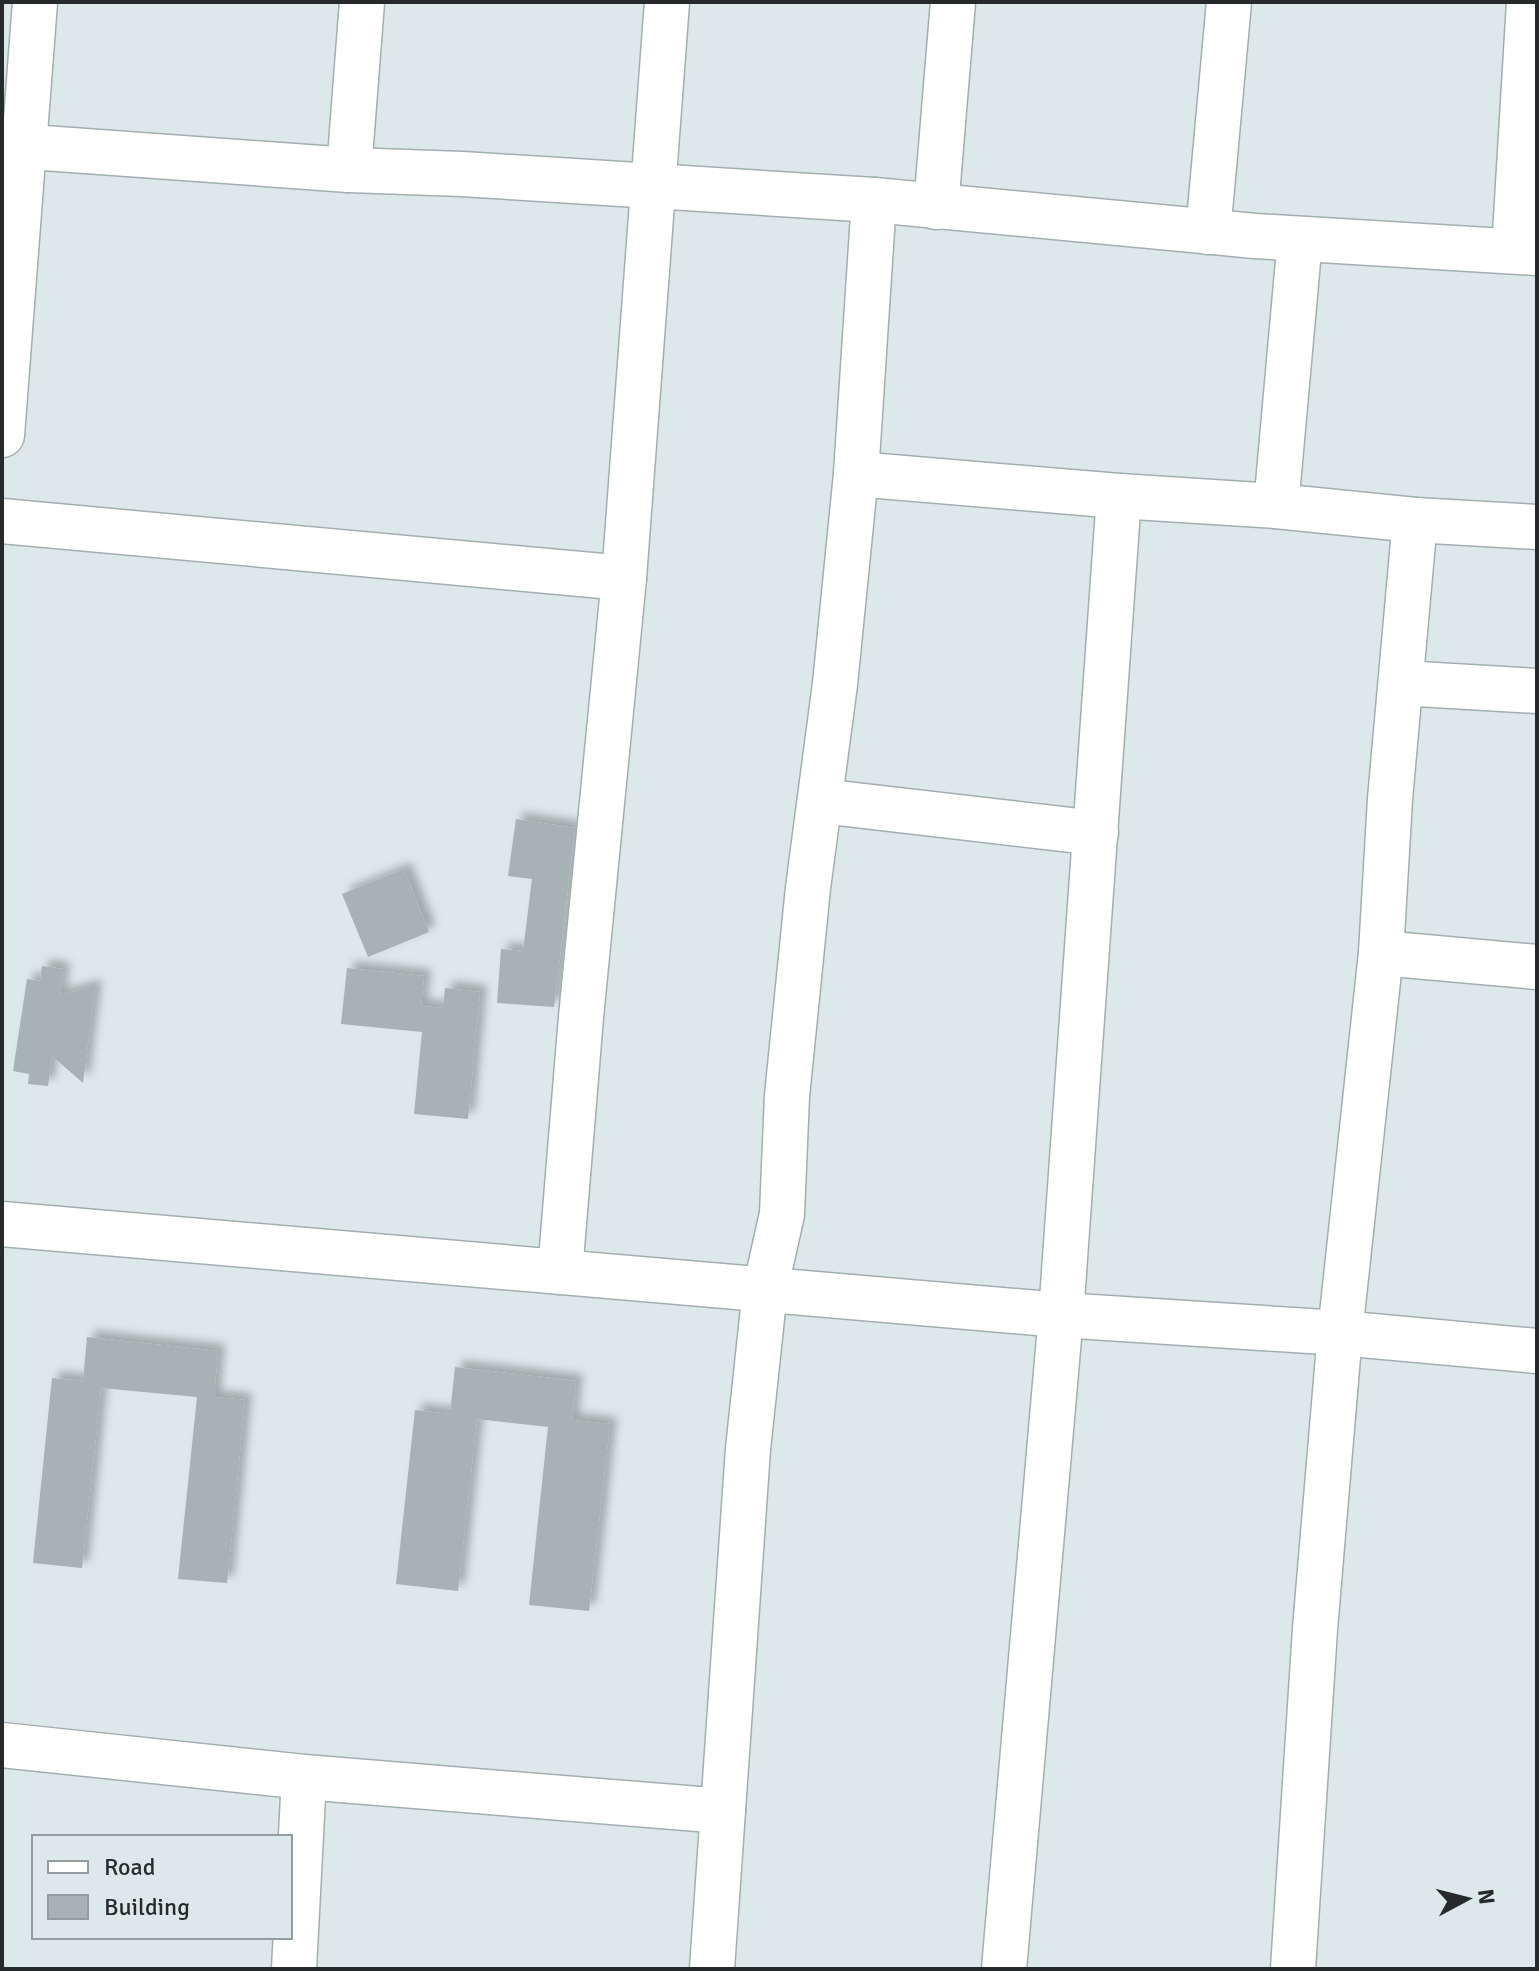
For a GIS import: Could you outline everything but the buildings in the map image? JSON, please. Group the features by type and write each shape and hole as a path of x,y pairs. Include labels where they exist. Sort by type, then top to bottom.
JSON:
{"street":[{"path":"2,435 14,146 35,2"},
{"path":"349,170 362,2"},
{"path":"560,1272 581,1017 624,578 667,2"},
{"path":"936,207 953,2"},
{"path":"1208,232 1229,2"},
{"path":"14,146 349,170 874,200 1208,232 1526,252 1529,2"},
{"path":"712,1969 748,1449 765,1290 782,1214 787,1096 856,474 874,200"},
{"path":"1276,506 1300,239"},
{"path":"856,474 1276,506 1415,520 1537,527"},
{"path":"1004,1969 1061,1315 1119,496"},
{"path":"1293,1969 1315,1629 1340,1333 1381,953 1390,799 1415,520"},
{"path":"2,521 624,578"},
{"path":"1401,683 1537,691"},
{"path":"821,801 1096,833"},
{"path":"1381,953 1537,967"},
{"path":"2,1224 1061,1315 1340,1333 1537,1351"},
{"path":"2,1745 304,1777 723,1811"},
{"path":"294,1969 304,1777"}]}
